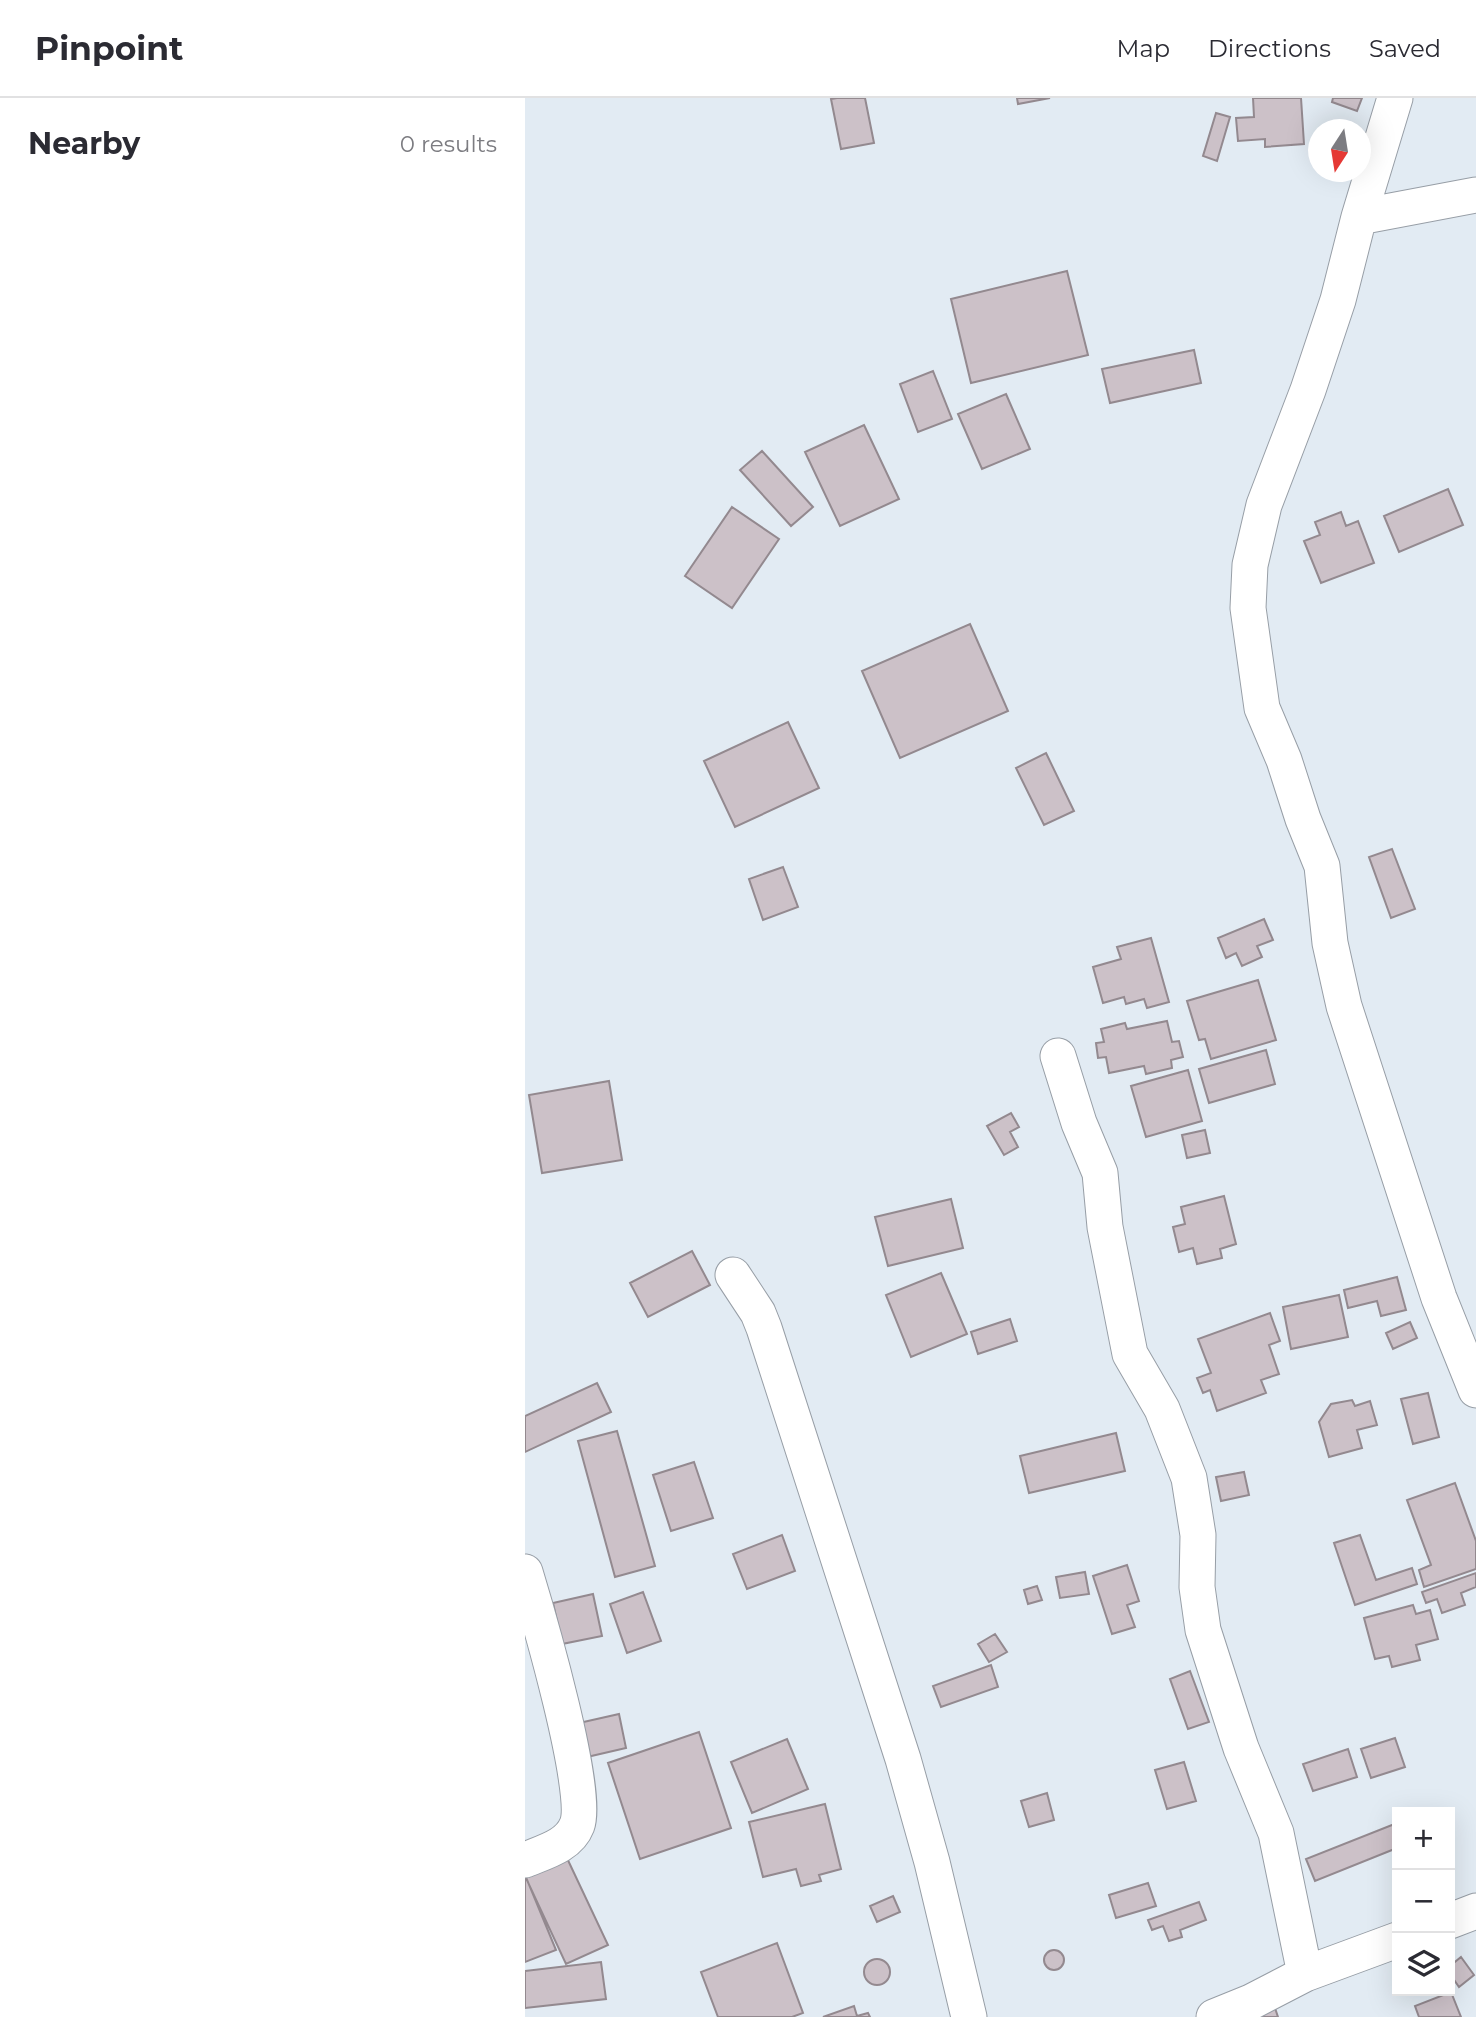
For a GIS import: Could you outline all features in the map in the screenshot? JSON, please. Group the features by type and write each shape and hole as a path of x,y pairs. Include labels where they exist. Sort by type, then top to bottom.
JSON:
{"street":[{"path":"1395,98 1330,326 1264,505 1250,565 1248,608 1262,708 1284,760 1322,866 1330,943 1344,1006 1439,1298 1476,1390"},
{"path":"1359,217 1476,195"},
{"path":"1058,1056 1079,1123 1100,1173 1105,1227 1130,1354 1162,1409 1189,1478 1198,1535 1197,1587 1203,1630 1241,1748 1276,1833 1305,1973"},
{"path":"733,1275 758,1313 764,1328 904,1759 969,2017"},
{"path":"525,1572 563,1714 580,1806 577,1826 572,1835 558,1846 525,1860"},
{"path":"1455,1919 1476,1911"},
{"path":"1214,2017 1251,2002 1305,1973 1392,1942"}],"building":[{"path":"865,98 874,143 841,149 831,99"},
{"path":"1017,98 1050,98 1018,104"},
{"path":"1253,98 1301,98 1304,144 1265,147 1265,139 1238,141 1236,118 1254,117"},
{"path":"1333,98 1362,98 1357,111 1332,102"},
{"path":"1216,113 1230,117 1217,161 1203,156"},
{"path":"1067,271 1088,355 971,383 951,299"},
{"path":"1194,350 1201,383 1110,403 1102,369"},
{"path":"933,371 952,419 918,432 900,384"},
{"path":"1006,394 1030,449 982,469 958,414"},
{"path":"864,425 899,499 840,526 805,452"},
{"path":"762,451 813,507 791,526 740,470"},
{"path":"1448,489 1463,525 1399,552 1384,516"},
{"path":"732,507 779,539 732,608 685,576"},
{"path":"1341,512 1346,526 1358,521 1374,563 1321,583 1304,541 1320,535 1315,522"},
{"path":"970,624 1008,711 900,758 862,671"},
{"path":"788,722 819,788 735,827 704,761"},
{"path":"1046,753 1074,811 1044,825 1016,768"},
{"path":"1392,849 1415,909 1391,918 1369,857"},
{"path":"783,867 798,907 763,920 749,879"},
{"path":"1264,919 1273,940 1257,946 1262,957 1242,966 1236,953 1226,958 1218,938"},
{"path":"1151,938 1169,1002 1147,1008 1144,999 1126,1004 1124,997 1103,1003 1093,967 1121,959 1117,947"},
{"path":"1258,980 1276,1040 1211,1059 1205,1039 1199,1040 1187,1001"},
{"path":"1167,1021 1172,1042 1179,1041 1183,1057 1171,1060 1172,1068 1146,1074 1144,1066 1109,1073 1106,1057 1098,1058 1096,1043 1104,1042 1101,1029 1125,1023 1127,1029"},
{"path":"1266,1050 1275,1084 1209,1103 1199,1069"},
{"path":"1188,1070 1202,1121 1146,1137 1131,1086"},
{"path":"609,1081 622,1160 542,1173 529,1095"},
{"path":"1011,1113 1019,1127 1010,1132 1018,1147 1004,1155 987,1126"},
{"path":"1205,1130 1210,1153 1187,1158 1182,1135"},
{"path":"1224,1196 1236,1244 1220,1249 1222,1258 1197,1264 1193,1248 1179,1252 1173,1227 1185,1224 1181,1207"},
{"path":"951,1199 963,1248 888,1266 875,1217"},
{"path":"692,1251 710,1285 648,1317 630,1283"},
{"path":"941,1273 967,1334 911,1357 886,1295"},
{"path":"1397,1277 1406,1310 1381,1316 1377,1301 1348,1308 1344,1290"},
{"path":"1339,1295 1348,1337 1291,1349 1283,1307"},
{"path":"1270,1313 1280,1341 1269,1345 1279,1374 1261,1380 1266,1393 1217,1411 1210,1390 1203,1393 1197,1378 1211,1373 1198,1339"},
{"path":"1010,1319 1017,1341 978,1354 971,1332"},
{"path":"1410,1322 1417,1338 1393,1349 1386,1333"},
{"path":"597,1383 611,1412 525,1452 525,1416"},
{"path":"1428,1393 1439,1437 1413,1444 1401,1399"},
{"path":"1352,1400 1355,1406 1370,1401 1377,1425 1357,1430 1362,1448 1329,1457 1319,1422 1331,1404"},
{"path":"617,1431 655,1566 615,1577 578,1441"},
{"path":"1116,1433 1125,1471 1029,1493 1020,1456"},
{"path":"694,1462 713,1518 671,1531 653,1475"},
{"path":"1244,1472 1249,1495 1221,1501 1216,1477"},
{"path":"1455,1483 1476,1541 1476,1569 1424,1587 1419,1570 1431,1565 1407,1500"},
{"path":"782,1535 795,1571 747,1589 733,1554"},
{"path":"1360,1535 1376,1580 1412,1568 1417,1584 1355,1605 1334,1543"},
{"path":"1127,1565 1139,1601 1127,1605 1135,1627 1112,1634 1093,1576"},
{"path":"1085,1572 1089,1594 1060,1598 1056,1577"},
{"path":"1476,1573 1476,1587 1461,1593 1465,1605 1442,1613 1437,1599 1426,1603 1422,1592"},
{"path":"1037,1586 1042,1600 1028,1604 1024,1590"},
{"path":"643,1592 661,1641 627,1653 610,1604"},
{"path":"593,1594 602,1636 562,1644 553,1603"},
{"path":"1413,1605 1416,1614 1430,1610 1438,1639 1416,1645 1420,1660 1392,1667 1389,1656 1375,1659 1364,1618"},
{"path":"995,1634 1007,1652 989,1662 978,1644"},
{"path":"991,1665 998,1687 941,1707 933,1686"},
{"path":"1190,1671 1209,1722 1188,1729 1170,1679"},
{"path":"619,1714 626,1748 587,1757 579,1723"},
{"path":"699,1732 731,1828 640,1859 608,1763"},
{"path":"1395,1738 1405,1767 1371,1778 1361,1749"},
{"path":"787,1739 808,1789 752,1813 731,1762"},
{"path":"1348,1749 1357,1777 1313,1791 1303,1764"},
{"path":"1184,1762 1196,1801 1167,1809 1155,1770"},
{"path":"1047,1793 1054,1820 1029,1827 1021,1801"},
{"path":"825,1804 841,1869 819,1875 821,1881 801,1886 796,1869 763,1877 749,1822"},
{"path":"1392,1825 1392,1850 1315,1881 1306,1859"},
{"path":"566,1856 608,1945 566,1964 525,1876"},
{"path":"525,1875 556,1950 525,1962"},
{"path":"1148,1883 1156,1906 1116,1918 1109,1895"},
{"path":"893,1896 900,1912 877,1922 870,1906"},
{"path":"1199,1902 1206,1920 1180,1930 1182,1937 1169,1941 1163,1926 1152,1930 1148,1920"},
{"path":"777,1943 803,2013 792,2017 718,2017 701,1972"},
{"path":"1054,1950 1061,1953 1064,1960 1061,1967 1054,1970 1047,1967 1044,1960 1047,1953"},
{"path":"1461,1957 1474,1975 1459,1987 1455,1981 1455,1962"},
{"path":"877,1959 886,1963 890,1972 886,1981 877,1985 868,1981 864,1972 868,1963"},
{"path":"601,1962 606,1999 525,2008 525,1971"},
{"path":"1441,1996 1453,1996 1461,2017 1419,2017 1415,2006"},
{"path":"854,2006 857,2016 868,2013 870,2017 823,2017"},
{"path":"1275,2008 1278,2017 1248,2017"}]}
